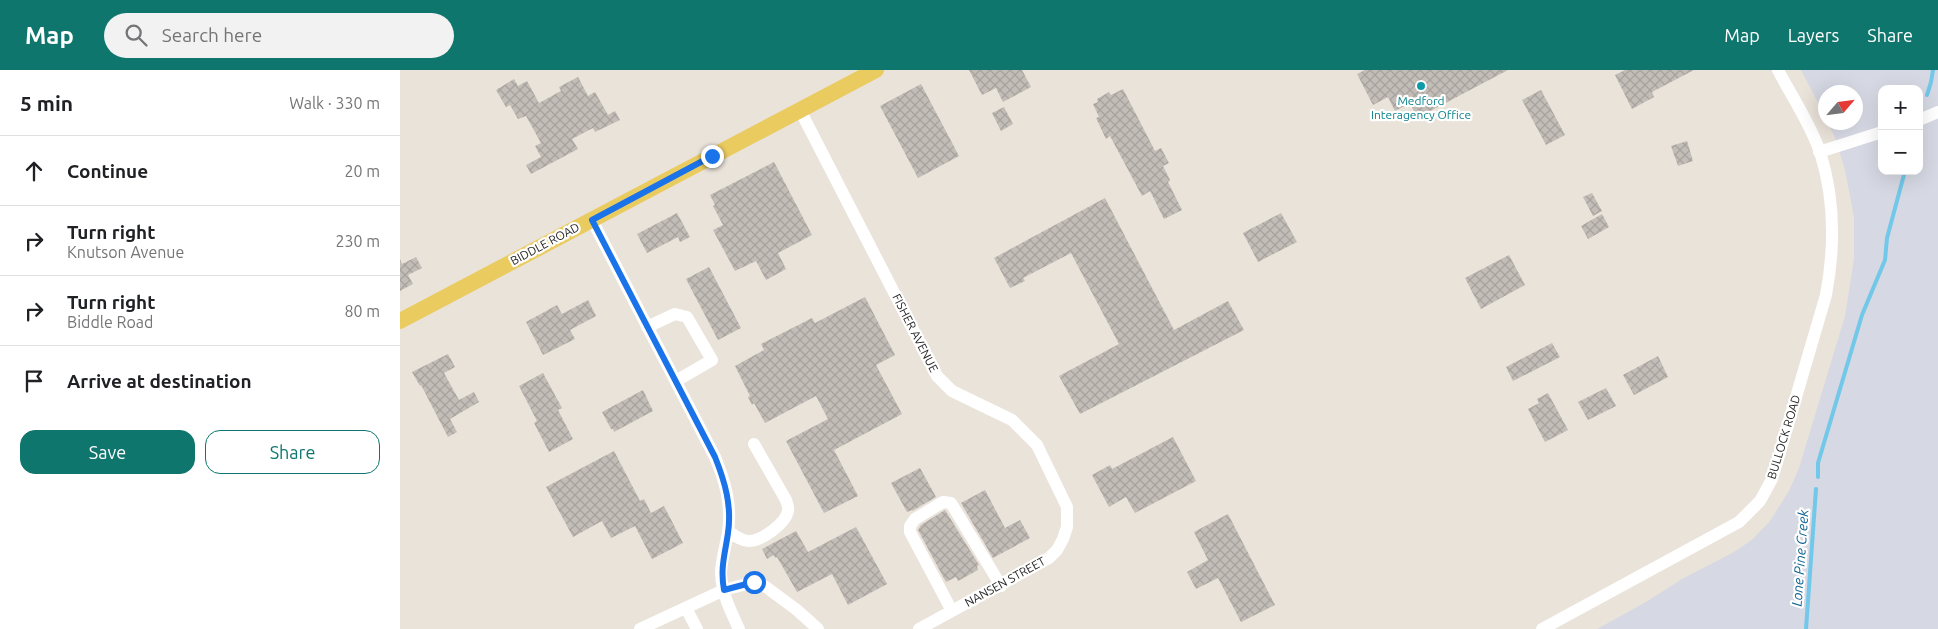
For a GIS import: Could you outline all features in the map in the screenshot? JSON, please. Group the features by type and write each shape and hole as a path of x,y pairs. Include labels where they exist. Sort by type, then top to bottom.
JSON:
{"main road":[{"name":"BIDDLE ROAD","path":"400,321 876,70"}],"street":[{"name":"BULLOCK ROAD","path":"1542,629 1739,522 1752,511 1766,491 1776,466 1819,322 1830,275 1833,221 1829,186 1820,152 1778,70"},
{"name":"FISHER AVENUE","path":"800,110 937,376 952,391 1012,420 1025,431 1037,445 1064,497 1068,517"},
{"path":"1923,118 1938,112"},
{"path":"1820,152 1878,133"},
{"path":"592,220 715,457 725,483 728,498 728,531 722,563 724,590 728,606 739,629"},
{"path":"647,326 675,314 687,317 712,360 676,381"},
{"path":"728,531 744,540 759,539 780,526 788,514 789,508 786,500 754,444"},
{"path":"952,611 910,532 910,526 915,519 943,502 951,503 958,511 1001,586"},
{"name":"NANSEN STREET","path":"919,629 1001,586 1049,558 1057,550 1063,539 1068,517"},
{"path":"640,629 724,590 754,582 766,587 797,610 818,629"},
{"path":"686,608 697,629"}],"shaded area":[{"path":"1801,70 1938,70 1938,629 1597,629 1646,602 1682,579 1734,552 1753,539 1770,521 1789,491 1799,468 1845,316 1854,259 1854,217 1845,170 1832,130 1863,130 1863,85 1818,85 1818,103"}],"building":[{"path":"969,70 1022,70 1031,87 1003,102 996,88 982,95"},
{"name":"Medford Interagency Office","path":"1365,70 1508,70 1417,118 1410,103 1395,111 1388,97 1373,105 1357,74"},
{"path":"1625,70 1694,70 1652,92 1654,97 1632,109 1615,75"},
{"path":"578,77 588,96 595,92 608,115 615,111 620,120 595,132 593,128 572,139 578,149 531,174 526,165 541,157 535,146 541,143 526,116 518,119 510,105 506,107 496,90 514,79 518,86 527,81 539,103 561,91 559,87"},
{"path":"921,84 959,156 918,178 880,106"},
{"path":"1123,89 1155,151 1161,148 1169,163 1163,166 1170,180 1168,182 1182,210 1164,219 1150,191 1142,196 1110,136 1106,139 1096,118 1099,117 1093,104 1098,102 1097,99 1109,92 1111,95"},
{"path":"1541,90 1565,135 1546,145 1522,100"},
{"path":"1004,107 1013,124 1001,131 992,113"},
{"path":"1687,141 1693,161 1678,166 1671,146"},
{"path":"774,162 812,235 778,253 786,269 766,280 756,261 735,271 713,230 723,225 713,206 715,205 710,195"},
{"path":"1592,193 1602,211 1593,216 1583,197"},
{"path":"1105,198 1174,330 1228,301 1244,330 1080,414 1059,376 1119,344 1071,253 1023,278 1025,281 1010,288 994,258"},
{"path":"677,213 690,237 680,242 678,237 647,253 637,234"},
{"path":"1281,213 1297,242 1258,262 1243,233"},
{"path":"1602,214 1609,227 1588,239 1581,226"},
{"path":"1509,255 1525,285 1481,309 1465,278"},
{"path":"416,257 422,268 408,275 413,284 400,291 400,259 402,264"},
{"path":"709,267 741,328 718,340 686,279"},
{"path":"865,297 895,355 876,365 902,414 834,450 858,496 824,513 786,441 828,419 816,396 765,423 754,403 752,405 748,397 750,396 735,366 764,350 761,344 812,318 815,323"},
{"path":"588,300 596,316 570,330 575,339 543,355 526,322 557,305 562,314"},
{"path":"1552,343 1560,357 1513,381 1506,367"},
{"path":"448,354 455,367 444,373 459,400 474,392 479,402 450,419 457,432 448,437 421,385 412,372"},
{"path":"1658,356 1668,377 1634,395 1623,375"},
{"path":"543,373 562,408 558,410 573,439 549,452 534,423 537,421 519,386"},
{"path":"1606,388 1616,406 1588,420 1578,402"},
{"path":"643,390 653,411 614,432 602,412"},
{"path":"1548,393 1568,430 1545,442 1528,409 1539,403 1537,399"},
{"path":"1173,437 1196,481 1135,513 1126,497 1109,507 1092,475 1110,465 1112,469"},
{"path":"614,451 640,501 644,499 651,513 664,506 683,543 652,559 635,526 611,538 602,521 573,537 546,487"},
{"path":"920,468 936,497 907,512 891,483"},
{"path":"985,490 1005,528 1020,520 1030,538 993,558 961,503"},
{"path":"945,510 979,565 977,566 978,570 958,581 956,577 946,582 918,530 921,525"},
{"path":"1228,514 1275,605 1241,622 1218,578 1196,589 1187,572 1208,560 1194,532"},
{"path":"856,527 887,584 848,605 832,574 797,592 777,557 775,558 774,555 767,559 762,549 796,531 808,552"}],"waterway":[{"path":"1927,95 1933,70"},
{"path":"1818,477 1818,463 1862,315 1885,260 1887,238 1904,175"},
{"name":"Lone Pine Creek","path":"1806,629 1816,489"}],"place":[{"name":"Medford Interagency Office","path":"1421,86"}],"route":[{"path":"712,156 592,220 715,457 725,483 728,498 728,531 721,575 724,590 754,582"}]}
